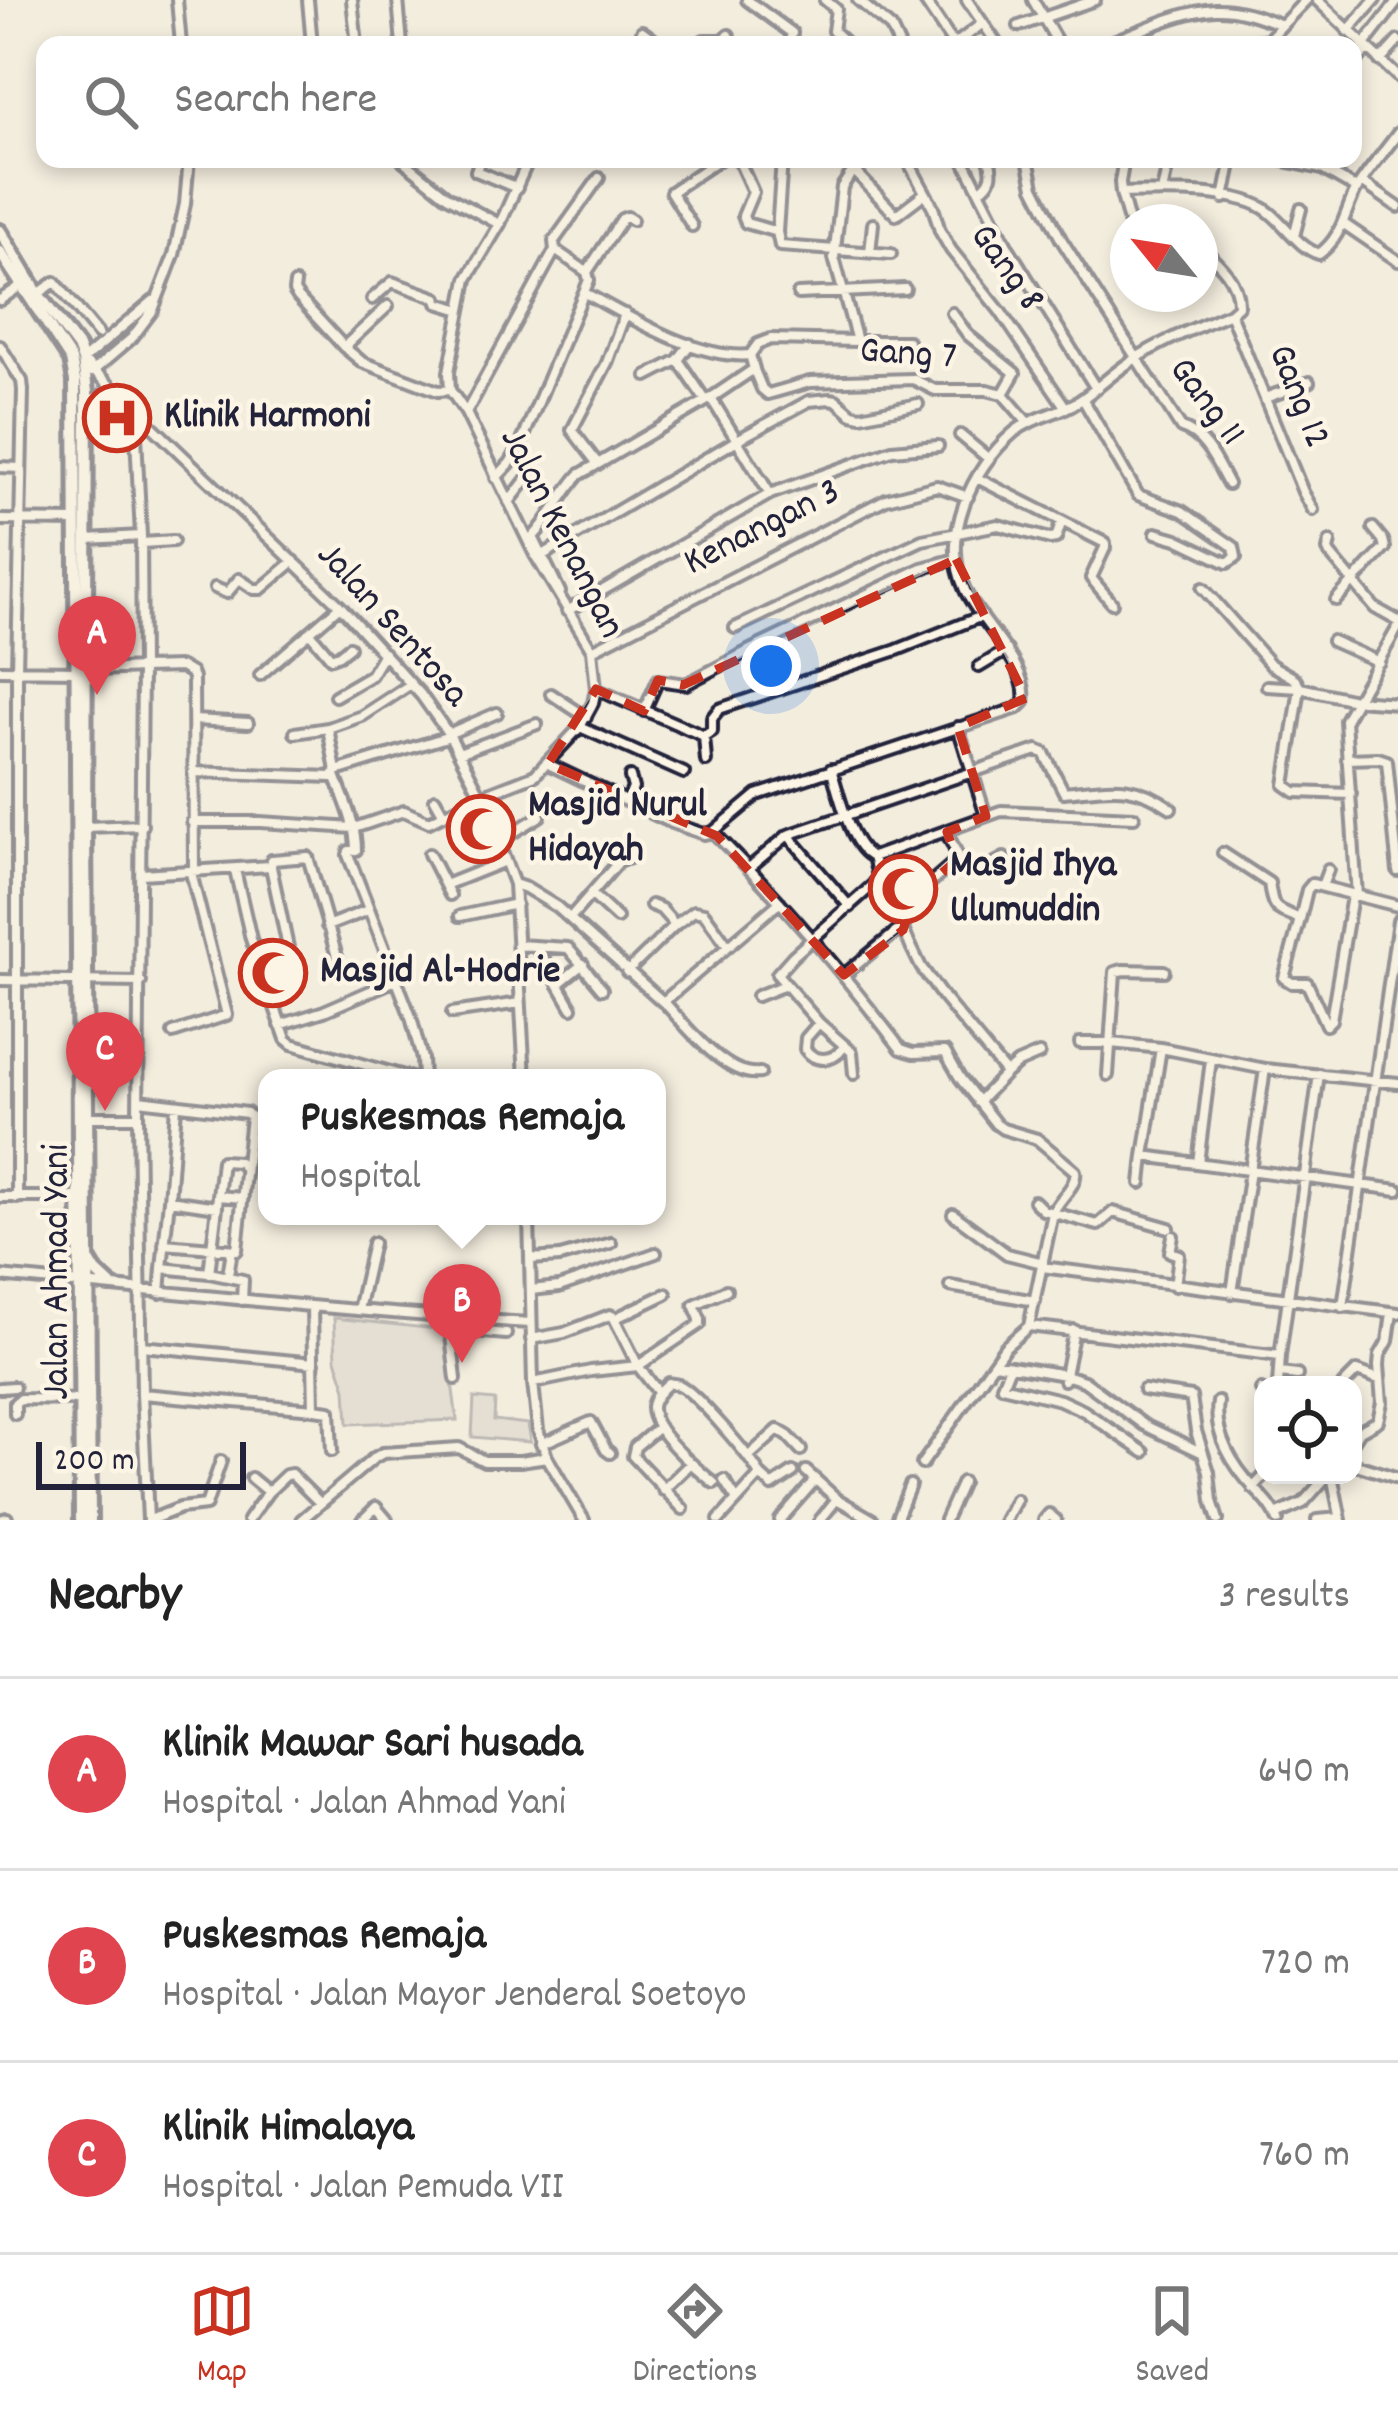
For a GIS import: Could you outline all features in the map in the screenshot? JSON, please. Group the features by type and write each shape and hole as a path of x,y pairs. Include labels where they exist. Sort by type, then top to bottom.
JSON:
{"main road":[{"path":"0,232 78,347 83,379"},
{"path":"0,252 83,379"},
{"name":"Jalan Ahmad Yani","path":"83,379 81,671 86,827 82,981 88,1259 83,1284 81,1400 85,1520"},
{"name":"Jalan Ahmad Yani","path":"83,379 80,1197 85,1520"},
{"path":"86,403 103,396 127,401"},
{"path":"88,1259 110,1285"}],"street":[{"path":"308,0 311,36"},
{"path":"352,0 356,36"},
{"path":"398,0 401,36"},
{"path":"747,0 792,32 791,36"},
{"path":"826,0 836,9 833,31 838,36"},
{"path":"858,0 895,36"},
{"path":"924,0 948,36"},
{"path":"967,0 992,36"},
{"path":"1033,0 1054,36"},
{"path":"1019,26 1094,0"},
{"path":"1273,36 1306,0"},
{"path":"1317,0 1353,36"},
{"path":"1348,31 1375,0"},
{"path":"180,1 181,36"},
{"path":"1362,52 1398,1"},
{"path":"1130,36 1207,10 1234,10 1282,25"},
{"path":"965,36 983,22"},
{"path":"642,31 649,36"},
{"path":"1380,61 1398,41"},
{"path":"1362,44 1398,77"},
{"path":"1121,193 1203,193 1261,207 1318,254 1344,224 1359,186 1398,134"},
{"path":"83,379 148,320 174,255 189,168"},
{"path":"412,168 447,196 500,224"},
{"path":"476,168 517,188"},
{"path":"295,284 298,297 344,347 372,368 438,391 450,390 471,270 500,224 525,168"},
{"path":"692,226 671,192 707,168"},
{"path":"742,168 753,195 743,216 746,223 777,232"},
{"path":"781,168 777,242 784,248 892,254"},
{"path":"853,168 896,215 925,193"},
{"name":"Gang 8","path":"912,168 951,250 1000,311 1066,408"},
{"path":"968,168 1008,247 1096,387"},
{"path":"980,190 992,175 991,168"},
{"name":"Gang 11","path":"1030,168 1050,220 1135,358 1181,428 1195,432 1210,451 1228,484"},
{"path":"1122,168 1124,204"},
{"path":"1162,192 1167,168"},
{"path":"1224,198 1230,168"},
{"path":"1311,168 1335,174 1398,207"},
{"path":"1335,168 1335,174"},
{"path":"856,171 842,187 834,250 835,269 857,341"},
{"path":"466,413 555,250 554,241 599,178"},
{"path":"1294,236 1301,209"},
{"path":"587,272 622,219 632,220"},
{"path":"870,252 873,224"},
{"path":"1344,224 1398,261"},
{"path":"496,478 520,446 589,277 555,250"},
{"name":"Gang 12","path":"1218,264 1237,292 1238,307 1227,314 1313,510"},
{"path":"38,294 55,282 98,334"},
{"path":"372,299 392,282 461,310"},
{"path":"0,300 22,285"},
{"path":"798,294 905,290"},
{"path":"585,292 690,344 726,355 750,355"},
{"path":"83,360 154,300"},
{"path":"344,347 388,306"},
{"path":"952,313 968,335 1016,374 1003,394 1028,423"},
{"path":"598,464 572,430 607,363 625,314"},
{"path":"548,764 704,834 713,832 757,796 1018,708 1025,693 1006,650 963,586 956,559 961,514 977,478 1012,434 1028,423 1083,399 1135,358 1227,314"},
{"path":"750,355 758,344 771,339 908,340"},
{"path":"647,376 678,359 690,344"},
{"path":"0,346 23,390 17,670 17,1198"},
{"path":"558,596 560,590 533,540 576,478 754,369 750,355"},
{"path":"678,359 739,439 770,494"},
{"name":"Gang 7","path":"754,369 769,394 810,382 913,379 934,390 1003,394"},
{"name":"Jalan Sentosa","path":"83,379 127,401 340,605 411,684 449,735 481,796 514,884 524,1069"},
{"path":"1265,398 1309,382"},
{"name":"Jalan Kenangan","path":"444,815 523,782 548,764 580,727 596,689 592,650 558,596 450,390"},
{"path":"543,555 815,399 836,400 861,416 918,404"},
{"path":"1083,399 1138,495 1193,517 1234,547 1236,556 1227,563 1156,533"},
{"path":"145,419 136,436 142,539 138,1117 149,1520 180,1508 206,1505 220,1461"},
{"path":"960,435 989,459"},
{"path":"567,611 770,494 892,450 938,446"},
{"path":"0,467 20,468"},
{"path":"509,502 529,476"},
{"path":"977,478 1105,543 1091,578 1112,603"},
{"name":"Kenangan 3","path":"592,650 886,500 937,486 968,497"},
{"path":"0,520 81,521"},
{"path":"735,628 922,540 998,525 1054,539 1062,521"},
{"path":"1336,601 1385,548 1373,528"},
{"path":"85,539 173,541"},
{"path":"1328,870 1307,890 1285,978 1307,983 1328,1024 1354,896 1345,720 1398,624 1375,608 1354,583 1328,550 1330,542"},
{"path":"644,711 658,680 686,684 922,568 956,559"},
{"path":"215,588 227,593 242,579 261,589 294,561"},
{"path":"1203,589 1271,665 1296,680 1300,688 1285,785 1295,792 1351,794"},
{"path":"260,675 340,605"},
{"path":"704,736 712,731 718,710 982,616"},
{"path":"310,633 332,658 349,647"},
{"path":"1332,641 1398,659"},
{"path":"979,667 1006,650"},
{"path":"335,696 371,675 384,653"},
{"path":"0,670 182,667 191,673 192,872 227,1015 173,1033"},
{"path":"295,733 362,716 411,684"},
{"path":"1267,686 1398,703"},
{"path":"596,689 704,736"},
{"path":"551,694 586,717"},
{"path":"193,772 332,777 449,735 497,712"},
{"path":"194,720 248,723"},
{"path":"459,753 537,724"},
{"path":"580,727 684,773"},
{"path":"958,727 986,816"},
{"path":"328,728 354,828 357,848 348,855 418,1040 422,1069"},
{"path":"704,736 706,761"},
{"path":"745,864 788,835 1037,750 1044,753 1064,792 1129,787 1152,794 1171,808"},
{"path":"1347,759 1387,761 1398,871"},
{"path":"831,769 863,853 873,857 1010,810 1134,817"},
{"path":"627,802 633,788 630,777"},
{"path":"192,822 354,828 404,812 429,822 444,815 435,799"},
{"path":"498,842 541,816"},
{"path":"86,827 142,824"},
{"path":"713,832 844,975 894,1040 908,1053 945,1052 1000,1126 1037,1139 1076,1172 1077,1178 1053,1213 1029,1326"},
{"path":"946,832 957,860 982,870 1004,858"},
{"path":"788,835 850,907"},
{"path":"1223,853 1269,883 1269,897 1277,909 1300,919"},
{"path":"429,854 448,890 505,861"},
{"path":"262,971 292,966 272,860 308,857 340,967"},
{"path":"854,1074 853,1055 777,974 877,881 873,857"},
{"path":"570,918 622,858"},
{"path":"957,860 914,897 903,930 921,967 1006,1073"},
{"path":"141,874 271,866"},
{"path":"235,870 251,939 283,1034 292,1044 380,1069"},
{"path":"514,884 570,918 726,1064 749,1075 760,1073"},
{"path":"1317,885 1398,906"},
{"path":"590,894 617,918"},
{"path":"663,1002 780,902"},
{"path":"460,916 515,904"},
{"path":"652,905 675,925"},
{"path":"327,926 368,910"},
{"path":"627,972 675,925 698,910 729,946"},
{"path":"1343,1307 1398,921"},
{"path":"844,975 903,930"},
{"path":"517,945 568,948 602,989"},
{"path":"536,946 572,1008"},
{"path":"558,985 583,964"},
{"path":"1108,1076 1115,972 1165,971"},
{"path":"0,980 141,982"},
{"path":"280,1025 396,980"},
{"path":"757,996 785,985"},
{"path":"452,1013 520,1003"},
{"path":"819,1023 806,1038 809,1055 833,1058 843,1048"},
{"path":"1080,1043 1161,1048 1265,1070 1398,1083"},
{"path":"1141,1184 1161,1048"},
{"path":"978,1102 1018,1063 1040,1054"},
{"path":"1198,1163 1211,1060"},
{"path":"360,1069 362,1064"},
{"path":"1232,1293 1265,1070"},
{"path":"1279,1376 1319,1074"},
{"path":"139,1100 249,1114 251,1120 238,1248 164,1244"},
{"path":"160,1293 176,1106"},
{"path":"88,1118 138,1117"},
{"path":"1144,1157 1398,1190"},
{"path":"209,1273 222,1161 246,1168"},
{"path":"0,1197 80,1197"},
{"path":"169,1200 243,1198"},
{"path":"1034,1202 1043,1210 1100,1225 1113,1213 1171,1232 1170,1252 1179,1254 1175,1286"},
{"path":"953,1214 1007,1254 1042,1265 1395,1313 1381,1355 1378,1421 1362,1431"},
{"path":"529,1225 533,1383 542,1444 584,1520"},
{"path":"358,1310 373,1243"},
{"path":"530,1259 569,1255 611,1243"},
{"path":"228,1275 232,1250"},
{"path":"531,1290 559,1287 656,1253"},
{"path":"162,1268 243,1280 242,1300"},
{"path":"0,1276 531,1323"},
{"path":"950,1286 1035,1301"},
{"path":"533,1383 638,1366 700,1324 694,1305 726,1290"},
{"path":"614,1318 666,1294"},
{"path":"312,1306 314,1409"},
{"path":"531,1339 564,1333 610,1315 658,1393"},
{"path":"449,1318 456,1379"},
{"path":"922,1464 1014,1336 1029,1326 1280,1356"},
{"path":"451,1329 506,1334"},
{"path":"1064,1377 1074,1330"},
{"path":"142,1346 314,1363"},
{"path":"994,1363 1084,1382 1144,1425 1203,1453"},
{"path":"1010,1366 1002,1386 1084,1411 1144,1452"},
{"path":"1353,1376 1358,1371 1380,1380"},
{"path":"1279,1373 1297,1375"},
{"path":"737,1500 691,1463 659,1427 652,1407 669,1384 679,1385 772,1486 793,1472"},
{"path":"0,1388 14,1388"},
{"path":"1144,1390 1191,1397 1218,1520"},
{"path":"142,1394 330,1411 332,1451"},
{"path":"15,1414 20,1399 81,1400"},
{"path":"1218,1402 1220,1436 1277,1518 1303,1503 1321,1484"},
{"path":"542,1444 591,1422 610,1453"},
{"path":"659,1427 632,1454 683,1509"},
{"path":"749,1456 778,1430 801,1450"},
{"path":"302,1520 383,1453 459,1448 484,1461 547,1457"},
{"path":"663,1490 691,1463"},
{"path":"1362,1467 1398,1478"},
{"path":"806,1471 872,1520"},
{"path":"248,1520 268,1492 289,1474 320,1503"},
{"path":"719,1520 760,1475"},
{"path":"251,1478 268,1492"},
{"path":"780,1520 815,1480"},
{"path":"945,1520 962,1482"},
{"path":"1253,1488 1257,1484"},
{"path":"1317,1520 1340,1519 1332,1484"},
{"path":"896,1520 910,1485"},
{"path":"820,1520 837,1498"},
{"path":"1005,1520 1016,1500"},
{"path":"363,1520 376,1507 387,1520"},
{"path":"1044,1520 1049,1514 1056,1520"}],"highlighted area":[{"path":"956,559 1026,698 958,727 986,816 947,832 957,860 914,897 903,930 844,975 717,836 548,764 596,689 644,711 658,680 683,685"}],"shaded area":[{"path":"334,1318 445,1330 457,1420 348,1424"},
{"path":"474,1398 495,1400 494,1420 528,1424 530,1442 472,1437"}],"place":[{"name":"Klinik Harmoni","path":"117,418"},
{"name":"Klinik Mawar Sari husada","path":"97,695"},
{"name":"Masjid Nurul Hidayah","path":"481,829"},
{"name":"Masjid Ihya Ulumuddin","path":"903,889"},
{"name":"Masjid Al-Hodrie","path":"273,973"},
{"name":"Klinik Himalaya","path":"105,1111"},
{"name":"Puskesmas Remaja","path":"462,1363"}]}
